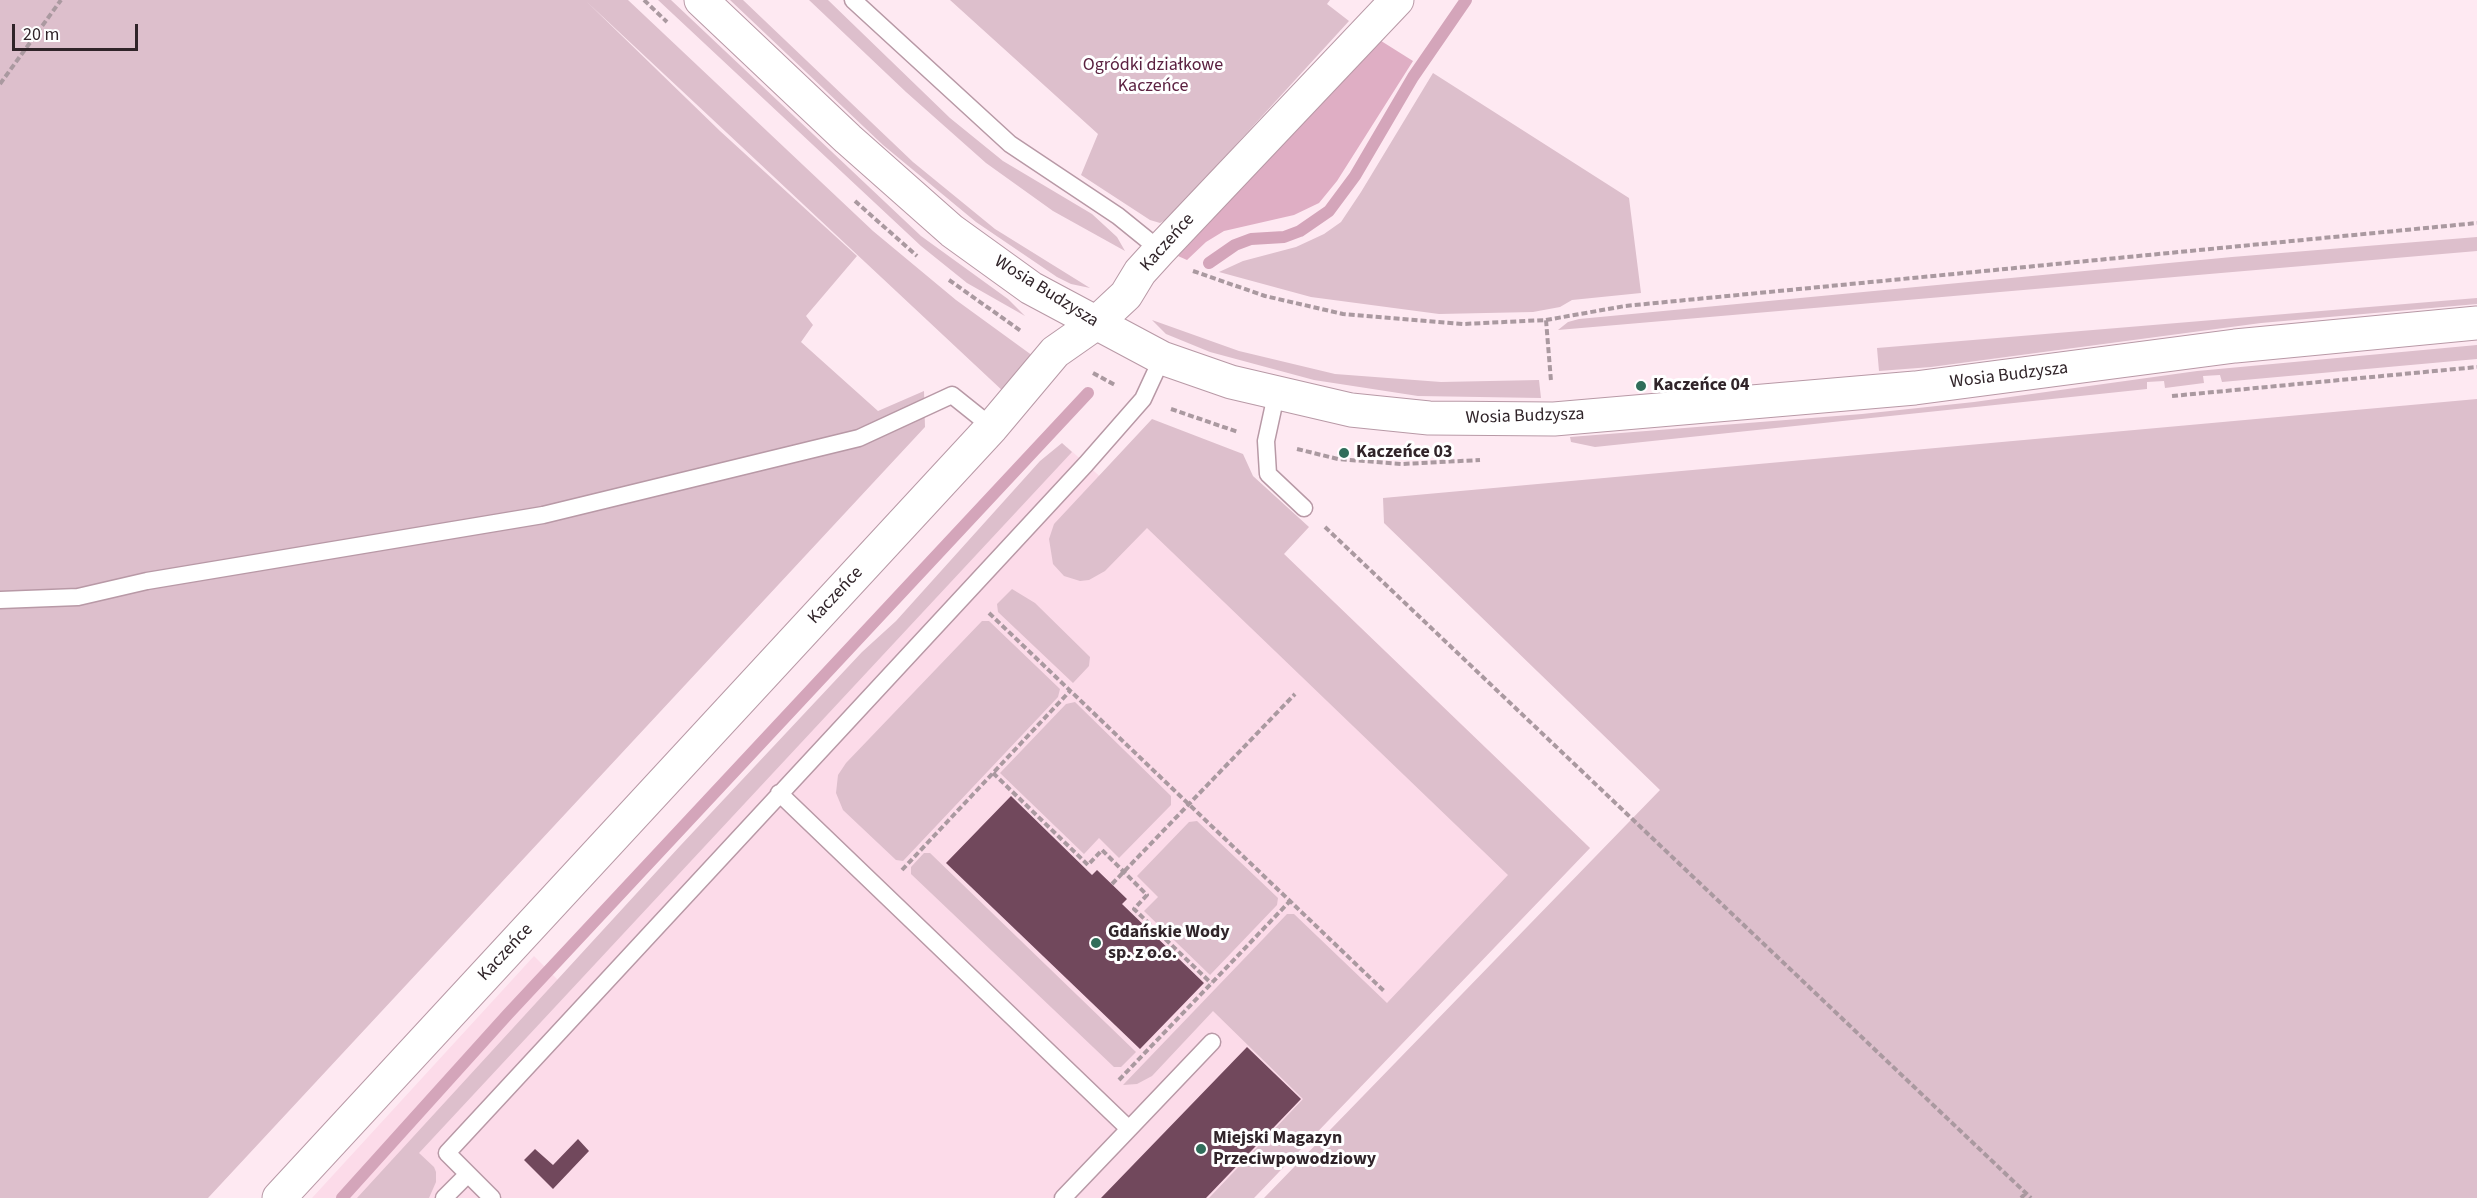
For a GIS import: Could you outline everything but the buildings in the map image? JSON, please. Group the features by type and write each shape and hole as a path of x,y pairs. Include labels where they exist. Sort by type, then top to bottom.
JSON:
{"street":[{"name":"Wosia Budzysza","path":"701,0 848,139 952,231 1031,288 1162,358 1276,395 1351,410 1430,418 1554,418 1916,388 2235,346 2477,323"},
{"name":"Kaczeńce","path":"279,1198 992,427 1055,352 1095,324 1126,295 1140,272 1160,250 1397,0"}],"lane":[{"path":"854,0 1011,144 1118,216 1160,250"},
{"path":"492,1198 447,1153 1128,416 1143,399 1162,358"},
{"path":"0,600 78,597 147,581 543,515 859,438 952,395 992,427"},
{"path":"1276,395 1266,441 1268,474 1304,508"},
{"path":"779,793 1129,1129"},
{"path":"1063,1198 1212,1042"},
{"path":"444,1198 468,1174"}],"path":[{"path":"0,84 61,0"},
{"path":"1160,250 1172,261 1214,280 1265,296 1326,311 1375,318 1463,324 1546,320 1625,306 2477,223"},
{"path":"1546,320 1554,418"},
{"path":"1304,508 2031,1198"},
{"path":"984,608 1385,992"},
{"path":"908,880 899,872 1070,691"},
{"path":"1113,885 1295,694"},
{"path":"993,773 1088,865 1101,850 1147,895 1134,909 1211,983"},
{"path":"1099,1100 1290,901"},
{"path":"2021,1198 2026,1193"}],"shaded area":[{"path":"1378,39 1413,61 1337,181 1319,203 1294,215 1224,231 1206,242 1187,260 1178,256"},
{"path":"1067,447 1123,497 1284,554 1590,848 1254,1198 312,1198 534,956 563,985"}],"green space":[{"path":"0,0 628,0 873,231 956,300 1033,356 1005,393 587,2 720,131 857,256 806,316 813,325 801,342 878,411 924,391 925,427 208,1198 0,1198"},
{"path":"658,0 671,0 921,236 1008,299 1025,316 967,283 921,246"},
{"path":"730,0 743,0 913,162 995,229 1090,288 1071,284 1057,277 976,222 883,145"},
{"path":"809,0 828,0 950,118 1003,161 1092,214 1117,237 1125,251 1053,211 986,163 906,92"},
{"name":"Ogródki działkowe Kaczeńce","path":"950,0 1330,0 1327,4 1349,21 1169,218 1160,223 1150,220 1081,175 1098,134"},
{"path":"1433,73 1629,198 1641,293 1572,300 1560,307 1533,312 1439,314 1311,297 1219,272 1243,261 1296,247 1324,234 1341,222"},
{"path":"2477,237 2477,251 1558,330 1568,322 1579,319 2232,257"},
{"path":"2477,298 2477,304 2261,323 1931,367 1879,371 1877,348"},
{"path":"1152,320 1239,351 1335,374 1441,382 1539,380 1541,398 1418,396 1314,380 1210,352 1166,334"},
{"path":"2477,345 2477,359 2222,382 2220,375 2203,376 2204,383 2165,388 2164,381 2147,382 2147,389 1595,447 1571,442 1570,437 1862,414 1974,402 2197,371"},
{"path":"2477,399 2477,1198 1264,1198 1660,790 1384,523 1383,498"},
{"path":"1152,419 1243,454 1253,476 1309,527 1284,554 1590,848 1254,1198 1209,1198 1303,1099 1213,1011 1152,1076 1137,1084 1123,1085 1287,914 1294,914 1387,1003 1508,875 1147,528 1105,571 1089,580 1080,581 1064,576 1053,564 1049,539 1054,524"},
{"path":"1062,443 1072,452 419,1153 434,1167 436,1172 436,1182 429,1198 357,1198 680,846 862,652 896,621 1040,461"},
{"path":"1012,589 1035,603 1090,657 1089,666 1073,683 998,612 997,604"},
{"path":"982,621 989,621 1060,689 1058,697 903,861 896,860 843,810 836,793 838,775 846,763"},
{"path":"1075,702 1171,796 1171,805 1119,858 1099,838 1084,854 1000,773 1066,704"},
{"path":"1197,821 1278,898 1277,905 1210,975 1144,911 1158,897 1137,876 1189,822"},
{"path":"924,853 930,853 1136,1052 1121,1067 1114,1067 911,874 911,867"}],"waterway":[{"path":"1209,263 1235,245 1251,239 1284,237 1300,231 1329,211 1355,176 1413,77 1466,0"},
{"path":"342,1198 508,1014 1088,393"}],"place":[{"name":"Kaczeńce 04","path":"1641,386"},
{"name":"Kaczeńce 03","path":"1344,453"},
{"name":"Gdańskie Wody sp. z o.o.","path":"1096,943"},
{"name":"Miejski Magazyn Przeciwpowodziowy","path":"1201,1149"}]}
